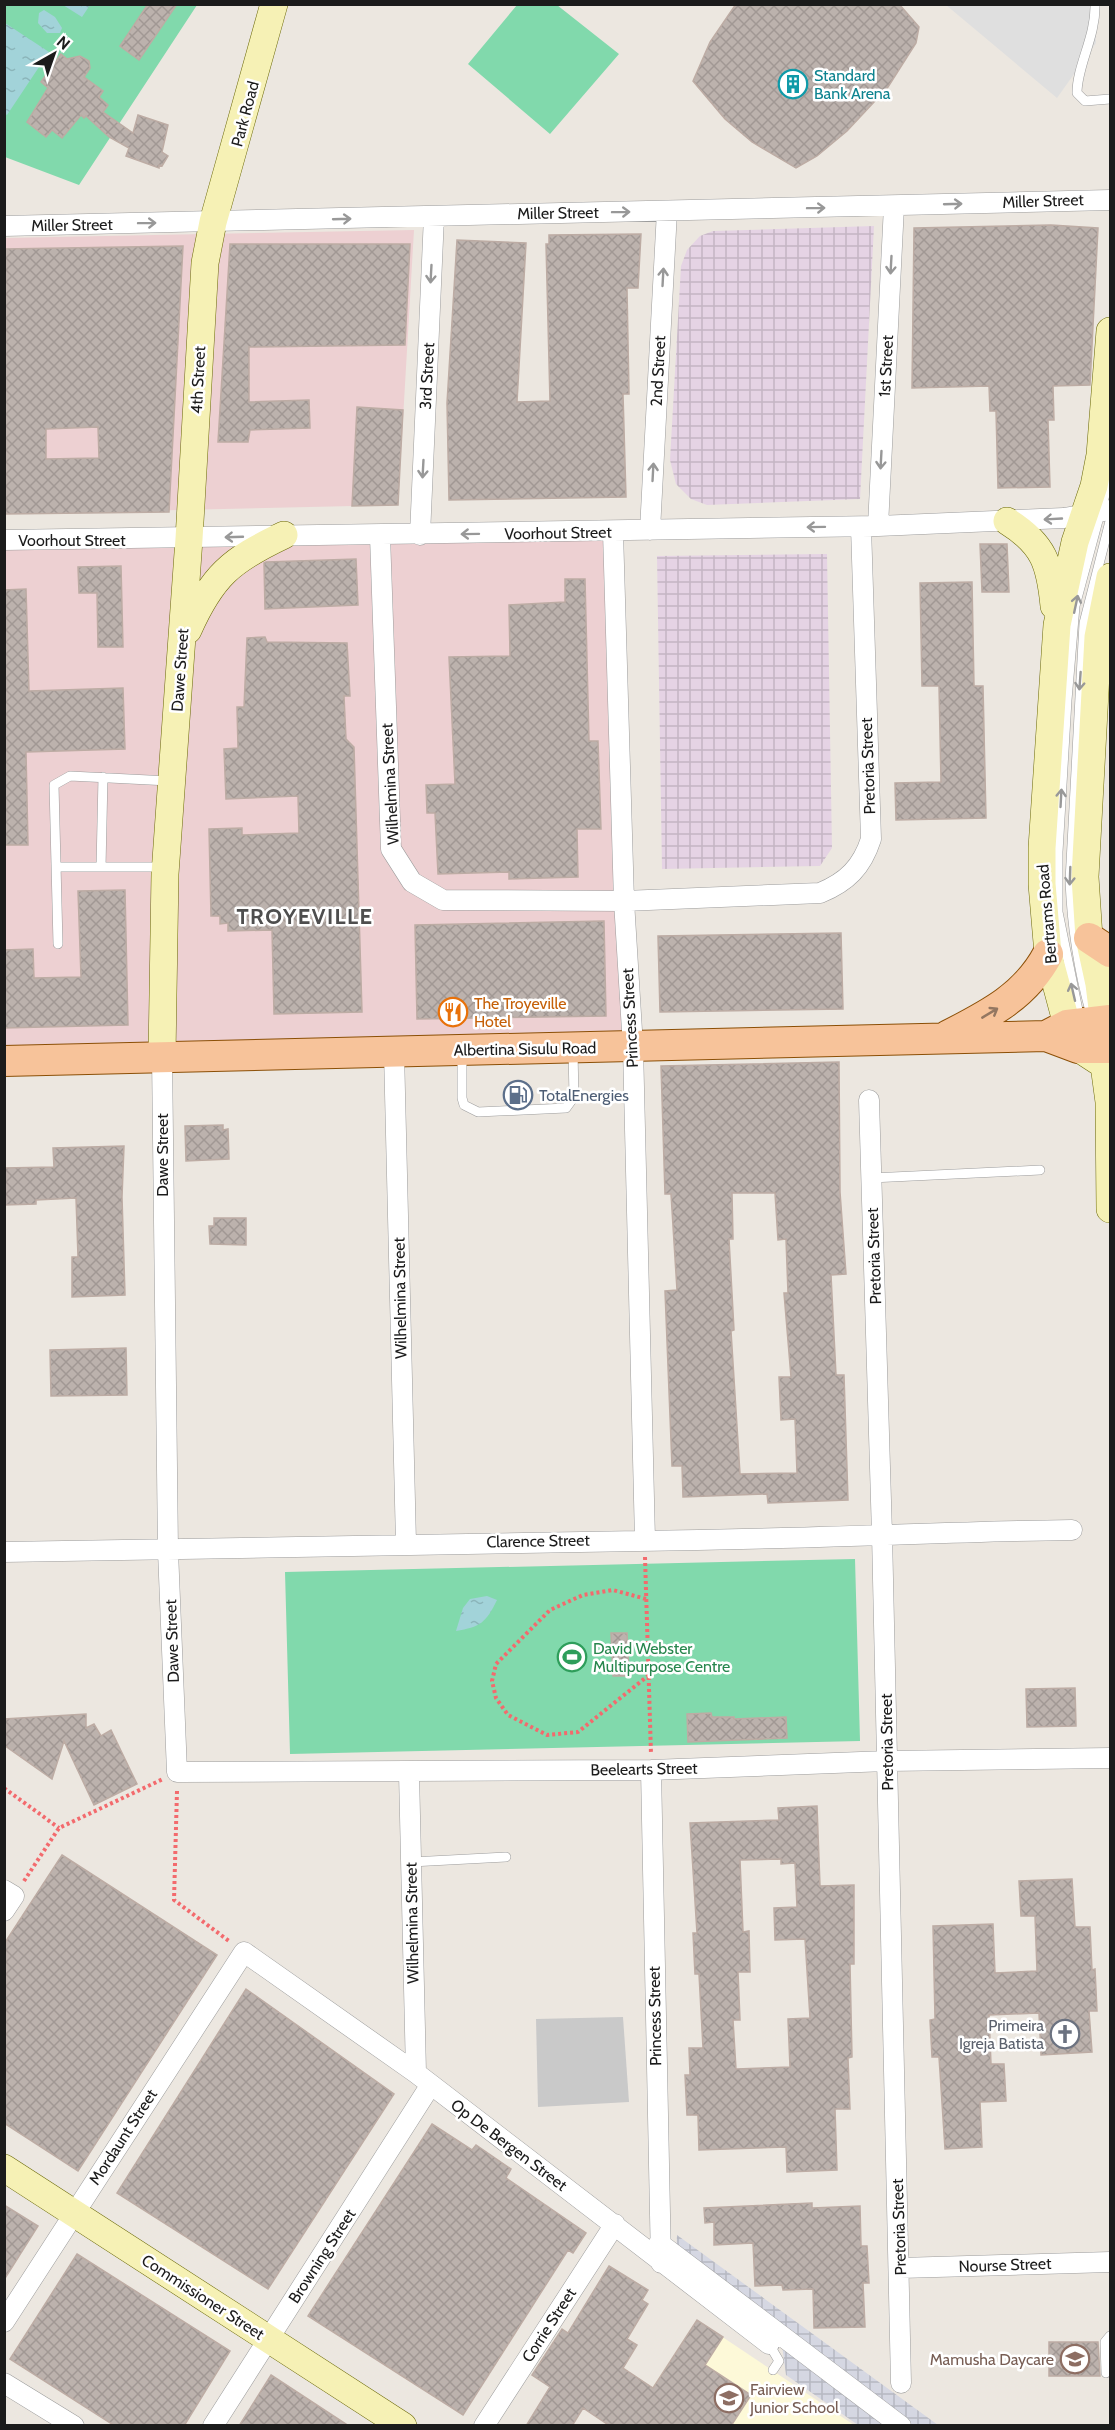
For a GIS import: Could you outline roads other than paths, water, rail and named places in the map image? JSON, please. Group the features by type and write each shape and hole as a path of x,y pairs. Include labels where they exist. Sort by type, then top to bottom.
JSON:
{"main road":[{"name":"Park Road","path":"213,222 274,4"},
{"name":"4th Street","path":"189,539 205,262 213,222"},
{"name":"Bertrams Road","path":"1090,1037 1048,954 1042,884 1042,848 1057,625 1069,565 1102,514 1094,486 1104,432 1110,331"},
{"path":"1007,521 1024,532 1042,552 1052,586 1057,625"},
{"path":"182,643 198,607 226,568 252,550 284,535"},
{"name":"Dawe Street","path":"162,1055 166,867 189,539"},
{"path":"1110,577 1098,636 1103,707 1085,877 1100,945 1090,1037 1110,1102 1110,1209"},
{"path":"939,1040 1009,1001 1032,980 1048,954"},
{"name":"Albertina Sisulu Road","path":"4,1060 1090,1037"},
{"name":"Commissioner Street","path":"4,2168 403,2426"}],"street":[{"name":"Miller Street","path":"4,226 1110,200"},
{"name":"1st Street","path":"869,526 894,206"},
{"name":"2nd Street","path":"650,530 667,211"},
{"name":"3rd Street","path":"420,535 434,216"},
{"name":"Voorhout Street","path":"4,540 189,539 284,535 381,536 869,526 1007,521 1102,514"},
{"name":"Pretoria Street","path":"624,901 820,893 836,886 862,862 871,839 869,526"},
{"name":"Princess Street","path":"613,531 624,901 633,1047 645,1540"},
{"name":"Wilhelmina Street","path":"381,536 391,849 400,865 412,882 443,900 624,901"},
{"name":"Wilhelmina Street","path":"394,1052 406,1543"},
{"name":"Dawe Street","path":"162,1055 168,1551 177,1772"},
{"name":"Pretoria Street","path":"869,1100 888,1761 890,1943 900,2268 901,2383"},
{"name":"Clarence Street","path":"4,1552 168,1551 406,1543 1072,1530"},
{"name":"Beelearts Street","path":"177,1772 410,1773 651,1770 888,1761 1110,1758"},
{"name":"Princess Street","path":"651,1770 660,2253"},
{"name":"Wilhelmina Street","path":"410,1773 411,1862 423,2079"},
{"name":"Op De Bergen Street","path":"244,1952 423,2079 615,2224 660,2253 769,2344"},
{"name":"Mordaunt Street","path":"4,2322 244,1952"},
{"name":"Browning Street","path":"213,2426 268,2340 423,2079"},
{"name":"Corrie Street","path":"484,2426 615,2224"},
{"path":"660,2253 901,2426"},
{"name":"Nourse Street","path":"900,2268 1110,2262"},
{"path":"4,2383 74,2426"}],"lane":[{"path":"1095,4 1089,49 1077,82 1077,93 1085,101 1110,99"},
{"path":"1090,1037 1058,912 1058,852 1072,628 1083,575 1102,514 1110,476"},
{"path":"58,944 54,785 70,776 171,781"},
{"path":"101,867 103,777"},
{"path":"57,867 166,867"},
{"path":"462,1050 462,1098 464,1105 478,1112 566,1108 574,1098 573,1048"},
{"path":"871,1178 1040,1170"},
{"path":"411,1862 506,1857"},
{"path":"1106,2373 1105,2343 1110,2336"},
{"path":"769,2344 779,2361 773,2370"}],"water":[{"path":"63,5 90,5 82,17"},
{"path":"44,10 55,17 62,28 60,33 47,33 38,23 39,13"},
{"path":"5,23 49,52 7,115 4,113"},
{"path":"487,1596 497,1600 486,1619 471,1628 456,1631 463,1608 470,1599"}],"place":[{"name":"Standard Bank Arena","path":"793,84"},
{"name":"The Troyeville Hotel","path":"453,1012"},
{"name":"TotalEnergies","path":"518,1095"},
{"name":"David Webster Multipurpose Centre","path":"572,1657"},
{"name":"Primeira Igreja Batista","path":"1065,2034"},
{"name":"Mamusha Daycare","path":"1075,2359"},
{"name":"Fairview Junior School","path":"729,2398"}],"district":[{"name":"TROYEVILLE","path":"305,916"}]}
